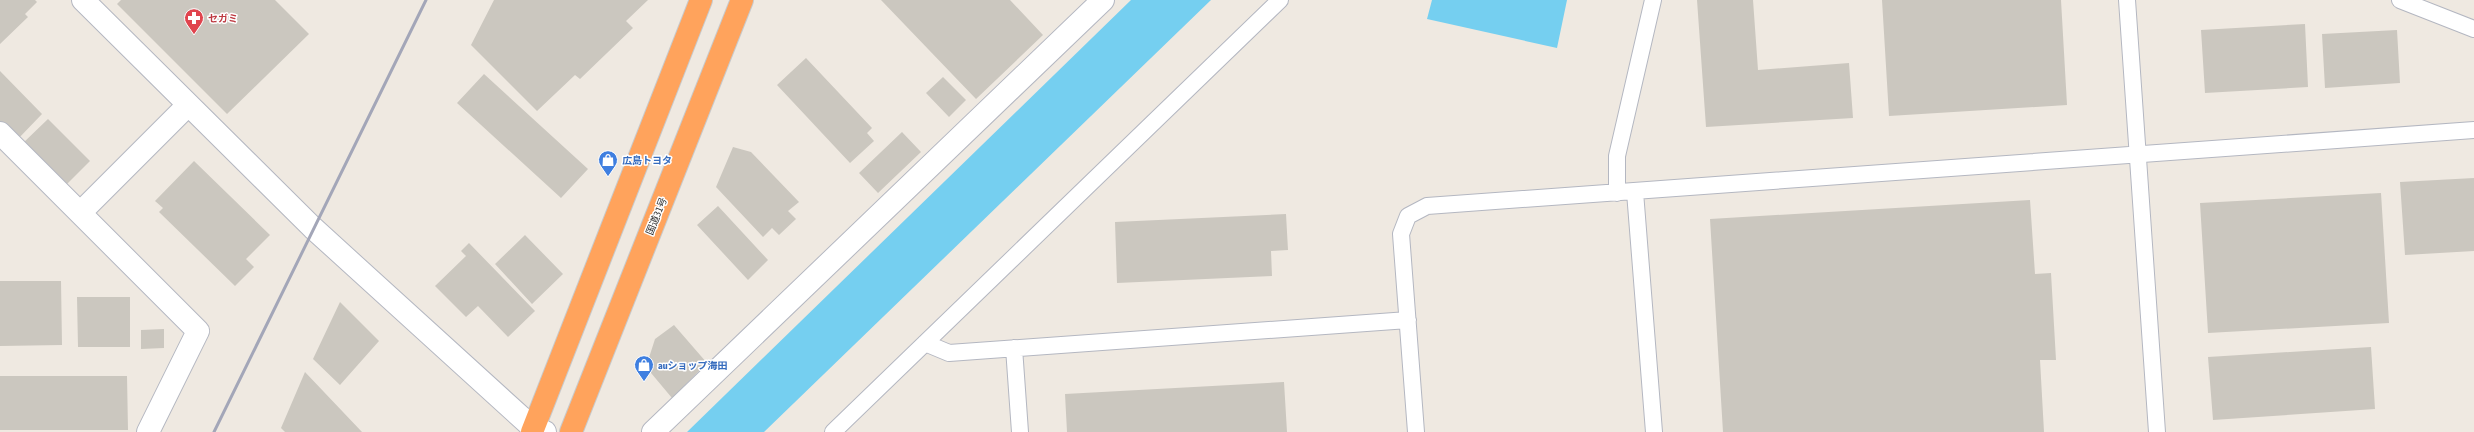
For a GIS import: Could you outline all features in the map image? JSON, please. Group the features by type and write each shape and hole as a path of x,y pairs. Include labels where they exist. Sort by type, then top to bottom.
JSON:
{"highway":[{"path":"536,431 701,0"},
{"name":"国道31号","path":"571,432 742,0"}],"street":[{"path":"83,0 313,228 536,431"},
{"path":"653,432 1103,0"},
{"path":"80,212 188,104"},
{"path":"0,132 198,331 148,432"}],"lane":[{"path":"833,432 1280,0"},
{"path":"1617,193 1616,156 1653,0"},
{"path":"2126,0 2157,432"},
{"path":"2400,0 2474,29"},
{"path":"1416,432 1401,234 1408,216 1427,206 2137,156 2474,130"},
{"path":"1635,192 1654,432"},
{"path":"925,343 949,353 1408,320"},
{"path":"1014,348 1020,432"}],"water":[{"path":"1131,0 1211,0 764,432 687,432"},
{"path":"1432,0 1567,0 1557,48 1427,19"}],"building":[{"path":"0,0 35,0 37,2 25,14 28,17 0,44"},
{"path":"121,0 275,0 309,34 227,114 117,4"},
{"path":"494,0 648,0 626,21 633,28 580,79 575,75 537,111 471,45"},
{"path":"881,0 1010,0 1043,35 976,99"},
{"path":"1697,0 1753,0 1758,70 1849,63 1853,118 1706,127"},
{"path":"1882,0 2061,0 2067,105 1889,116"},
{"path":"2305,24 2308,87 2205,93 2201,30"},
{"path":"2397,30 2400,83 2325,88 2322,34"},
{"path":"806,58 872,128 867,133 874,141 850,163 777,85"},
{"path":"0,71 42,114 17,140 0,122"},
{"path":"484,74 588,169 561,198 457,103"},
{"path":"943,77 966,100 949,117 926,93"},
{"path":"48,119 90,161 64,187 22,144"},
{"path":"902,132 921,152 878,193 859,173"},
{"path":"733,147 751,152 799,202 788,211 796,219 779,235 772,228 763,237 716,187"},
{"path":"194,161 270,235 246,259 254,267 235,286 159,212 163,208 155,201"},
{"path":"2474,178 2474,251 2405,255 2400,182"},
{"path":"2381,193 2389,323 2208,333 2200,203"},
{"path":"2030,200 2035,274 2051,273 2056,360 2040,360 2044,432 1723,432 1710,219"},
{"path":"718,206 768,260 748,280 697,225"},
{"path":"1286,214 1288,250 1271,251 1272,276 1117,283 1115,222"},
{"path":"525,235 563,274 532,304 495,264"},
{"path":"469,243 535,311 508,337 478,306 466,317 435,286 466,256 461,251"},
{"path":"0,281 61,281 62,345 0,346"},
{"path":"77,297 130,297 130,347 78,347"},
{"path":"340,302 379,341 340,385 313,359"},
{"path":"674,325 707,363 672,398 646,367 655,339"},
{"path":"164,329 164,348 141,349 141,330"},
{"path":"2371,347 2375,409 2213,420 2208,357"},
{"path":"305,372 362,432 285,432 281,428"},
{"path":"0,376 127,376 128,430 0,430"},
{"path":"1284,382 1287,432 1067,432 1065,394"}],"railway":[{"path":"214,432 426,0"}],"place":[{"name":"セガミ","path":"194,35"},
{"name":"広島トヨタ","path":"608,177"},
{"name":"auショップ海田","path":"644,382"}]}
